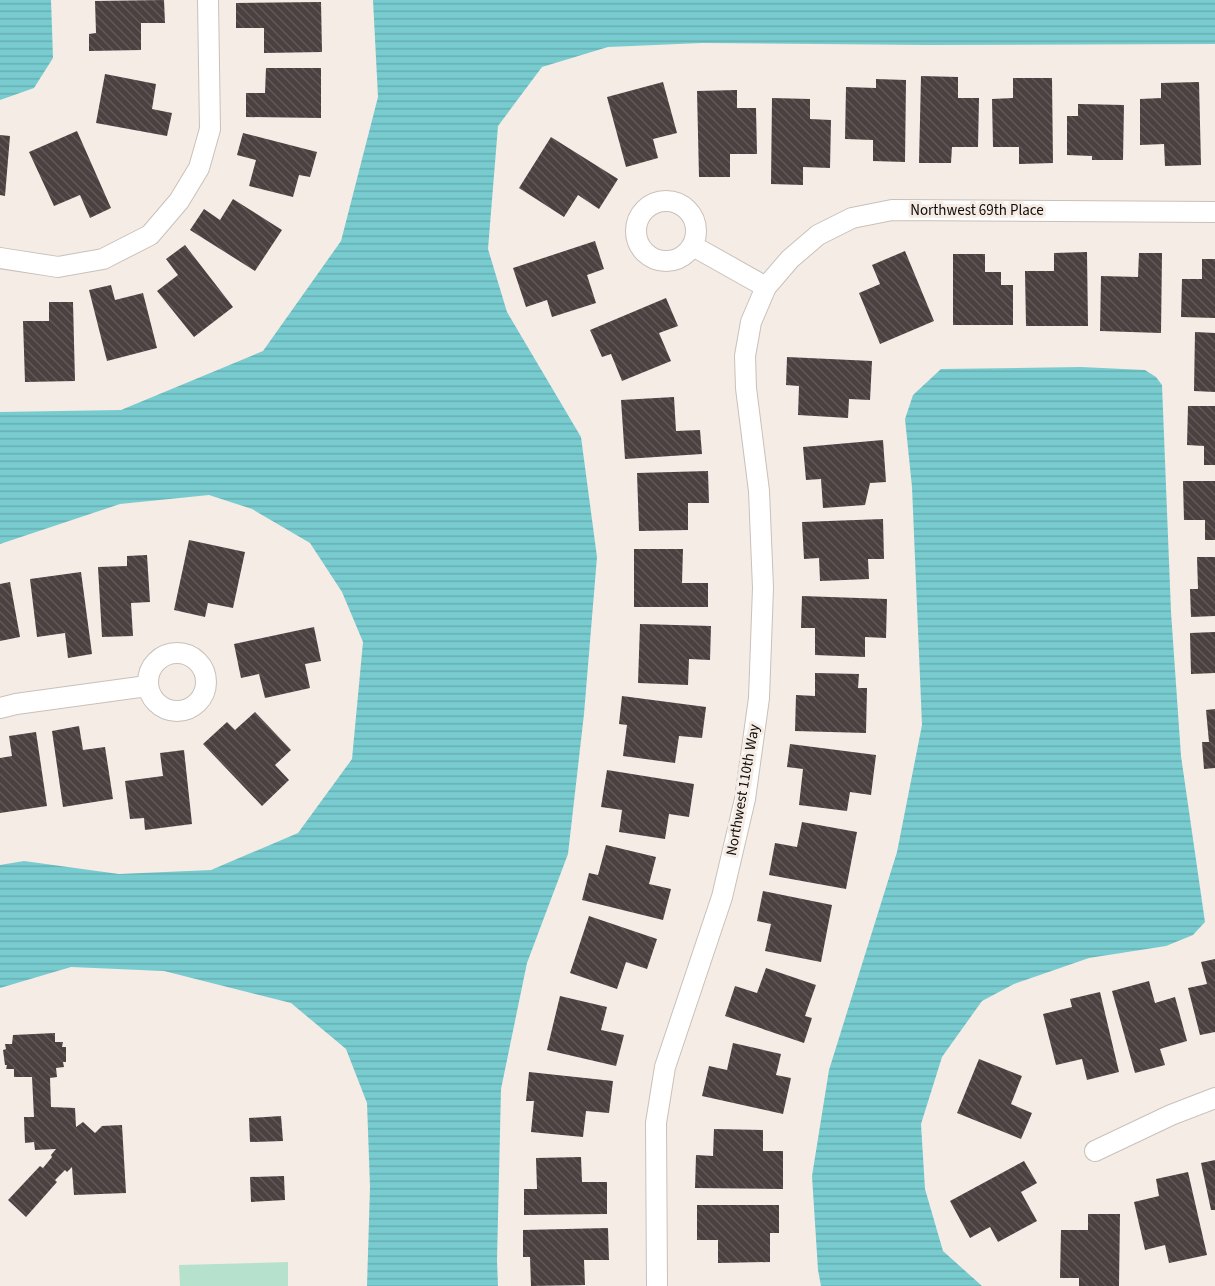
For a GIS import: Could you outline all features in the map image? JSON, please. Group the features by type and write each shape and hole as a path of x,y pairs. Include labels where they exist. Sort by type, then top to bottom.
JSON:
{"street":[{"path":"0,258 58,267 103,260 150,235 179,201 199,168 210,129 208,0"},
{"name":"Northwest 69th Place","path":"766,287 790,260 818,235 852,218 892,210 1215,212"},
{"path":"693,246 766,287"},
{"name":"Northwest 110th Way","path":"657,1286 656,1123 665,1067 722,897 745,799 759,698 763,588 759,491 746,388 745,356 751,322 766,287"},
{"path":"0,708 147,686"},
{"path":"1095,1150 1171,1115 1215,1098"}],"green space":[{"path":"288,1262 288,1286 180,1286 179,1265"}],"water":[{"path":"0,0 51,0 53,58 34,88 0,100"},
{"path":"373,0 1215,0 1215,44 702,43 608,47 542,67 498,126 488,249 507,312 581,437 597,557 584,714 568,854 527,963 501,1089 498,1286 367,1286 370,1187 367,1103 346,1049 291,1003 164,971 71,967 0,988 0,865 24,861 119,874 211,870 298,833 352,759 363,642 342,592 310,543 252,509 209,495 120,504 0,544 0,412 121,410 263,351 341,241 378,97"},
{"path":"1081,367 1145,370 1156,377 1162,385 1171,612 1181,756 1205,922 1193,935 1166,946 1089,958 1014,984 982,1001 942,1057 921,1124 925,1189 943,1251 982,1286 821,1286 812,1176 829,1070 897,852 922,725 912,487 905,419 913,395 941,369"}],"building":[{"path":"164,0 165,23 141,23 141,50 89,51 89,34 96,33 95,1"},
{"path":"321,2 322,52 264,53 264,28 236,28 236,3"},
{"path":"266,68 321,68 321,118 246,117 246,93 265,93"},
{"path":"105,74 156,84 152,109 172,113 167,136 96,123"},
{"path":"921,76 958,77 958,98 979,98 978,147 952,147 951,163 919,163"},
{"path":"1013,78 1052,78 1053,163 1019,164 1019,147 993,147 992,99 1013,98"},
{"path":"876,79 906,80 905,162 873,161 873,140 845,139 846,87 876,88"},
{"path":"663,82 677,133 653,139 658,158 626,167 607,97"},
{"path":"1199,82 1201,165 1165,166 1164,144 1140,145 1140,99 1161,98 1161,83"},
{"path":"737,90 737,108 756,108 757,154 730,154 730,177 699,177 697,91"},
{"path":"772,98 810,99 810,119 831,120 830,168 803,167 803,185 771,184"},
{"path":"1078,104 1124,105 1123,160 1092,160 1092,156 1067,155 1067,116 1078,116"},
{"path":"77,131 111,208 90,218 80,195 54,206 29,152"},
{"path":"243,133 317,152 310,177 299,175 293,197 249,186 256,160 237,155"},
{"path":"0,135 10,136 5,196 0,195"},
{"path":"551,137 618,179 599,209 578,195 564,217 519,188"},
{"path":"233,199 282,230 255,271 190,230 204,209 220,220"},
{"path":"595,241 604,269 587,275 596,303 552,317 547,300 526,307 513,268"},
{"path":"185,245 233,307 194,337 157,291 178,275 166,259"},
{"path":"905,251 934,321 880,344 859,293 880,284 872,265"},
{"path":"1087,252 1088,326 1026,326 1025,271 1054,271 1054,253"},
{"path":"1139,253 1162,253 1161,333 1100,331 1101,276 1138,277"},
{"path":"953,254 985,254 985,272 1001,272 1001,285 1013,285 1013,325 953,325"},
{"path":"1202,259 1215,259 1215,318 1181,317 1182,279 1202,279"},
{"path":"111,285 115,300 143,293 157,348 107,361 89,290"},
{"path":"666,298 678,326 659,333 671,361 622,381 611,354 602,357 590,330"},
{"path":"49,302 73,302 75,381 25,382 23,321 49,321"},
{"path":"1195,332 1215,333 1215,392 1194,391"},
{"path":"787,357 872,361 870,400 849,399 848,418 798,415 799,386 786,385"},
{"path":"674,397 676,431 700,430 702,454 625,459 621,400"},
{"path":"1188,406 1215,406 1215,465 1204,465 1204,446 1187,445"},
{"path":"883,440 886,482 870,483 865,505 823,508 821,479 806,480 803,447"},
{"path":"708,471 709,503 688,503 688,530 639,531 637,473"},
{"path":"1183,481 1215,481 1215,540 1205,540 1205,520 1184,520"},
{"path":"883,519 884,559 868,559 869,579 820,581 819,558 804,559 802,522"},
{"path":"189,540 245,552 233,608 208,603 205,617 174,610"},
{"path":"634,549 683,549 682,583 708,583 708,607 634,607"},
{"path":"147,555 150,602 131,603 133,636 102,637 98,567 127,566 127,556"},
{"path":"1197,557 1215,557 1215,616 1191,617 1190,589 1198,589"},
{"path":"81,572 92,654 68,658 65,633 37,637 30,579"},
{"path":"10,582 20,637 0,641 0,584"},
{"path":"802,596 887,599 886,638 865,637 865,657 815,655 815,628 801,628"},
{"path":"640,624 711,626 710,660 689,659 688,685 638,683"},
{"path":"314,627 321,661 305,664 310,688 265,698 259,674 241,678 234,644"},
{"path":"1215,632 1215,673 1191,674 1190,633"},
{"path":"815,673 859,674 858,688 867,688 866,733 795,731 796,695 815,696"},
{"path":"622,696 706,707 702,738 679,736 675,763 623,756 627,725 619,724"},
{"path":"1215,709 1215,768 1204,769 1202,742 1209,742 1206,710"},
{"path":"255,712 291,750 275,765 289,780 262,806 203,744 227,722 235,730"},
{"path":"79,726 83,750 105,747 113,799 63,807 52,731"},
{"path":"36,732 47,806 0,813 0,758 12,756 9,736"},
{"path":"790,744 876,755 871,795 850,792 847,811 799,805 803,769 787,767"},
{"path":"184,750 192,824 145,830 144,818 130,819 125,781 163,776 160,753"},
{"path":"607,770 694,784 689,817 669,814 665,839 619,832 622,810 601,807"},
{"path":"802,822 857,832 846,889 769,875 775,843 797,847"},
{"path":"606,845 656,857 649,884 671,889 663,920 582,900 589,873 598,875"},
{"path":"763,891 832,905 821,962 765,951 771,924 757,921"},
{"path":"589,916 657,939 647,969 626,962 617,989 570,973"},
{"path":"1215,959 1215,1032 1200,1035 1188,988 1207,984 1201,962"},
{"path":"766,968 816,985 805,1016 812,1018 804,1043 725,1016 735,986 757,993"},
{"path":"1149,981 1155,1003 1175,997 1187,1041 1160,1049 1165,1065 1135,1073 1112,991"},
{"path":"1100,992 1119,1072 1087,1080 1082,1059 1056,1065 1043,1014 1072,1007 1070,999"},
{"path":"560,996 607,1007 601,1030 624,1035 616,1066 547,1050"},
{"path":"55,1033 55,1042 63,1042 62,1047 66,1047 66,1062 63,1062 64,1067 56,1068 57,1077 50,1078 51,1107 75,1108 76,1127 83,1122 95,1133 102,1126 122,1125 126,1193 74,1195 72,1167 67,1172 65,1170 55,1180 57,1182 26,1217 8,1200 40,1166 43,1168 56,1149 35,1150 34,1142 25,1143 24,1117 34,1117 32,1077 14,1077 14,1069 6,1069 3,1050 6,1049 5,1044 12,1044 13,1035"},
{"path":"733,1043 781,1054 776,1075 791,1078 783,1114 702,1096 709,1066 727,1070"},
{"path":"979,1059 1022,1076 1011,1104 1032,1113 1021,1139 957,1113"},
{"path":"529,1072 613,1081 609,1113 586,1111 583,1137 531,1132 534,1101 526,1101"},
{"path":"281,1116 283,1141 250,1142 249,1118"},
{"path":"714,1129 763,1130 763,1151 783,1151 783,1189 695,1188 696,1155 713,1156"},
{"path":"581,1157 582,1182 607,1182 607,1214 524,1215 524,1189 537,1189 536,1158"},
{"path":"1215,1160 1215,1210 1211,1210 1201,1163"},
{"path":"1024,1161 1037,1183 1021,1192 1037,1221 998,1242 990,1227 970,1238 950,1201"},
{"path":"1188,1172 1207,1255 1169,1263 1165,1245 1145,1250 1134,1202 1159,1196 1156,1179"},
{"path":"284,1176 285,1200 251,1202 250,1177"},
{"path":"697,1205 779,1205 779,1233 770,1233 770,1262 718,1263 718,1240 697,1240"},
{"path":"1088,1214 1120,1214 1119,1286 1079,1286 1079,1278 1060,1278 1061,1230 1088,1230"},
{"path":"608,1228 609,1260 584,1260 585,1285 531,1286 530,1257 523,1257 523,1230"}]}
